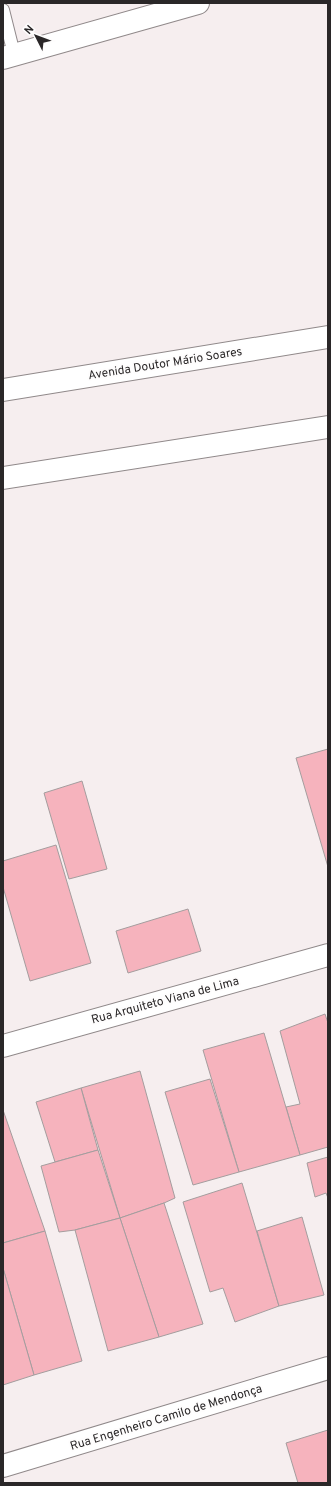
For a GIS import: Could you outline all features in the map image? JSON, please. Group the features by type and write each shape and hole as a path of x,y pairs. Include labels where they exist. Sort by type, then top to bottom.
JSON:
{"street":[{"path":"9,56 198,3"},
{"name":"Avenida Doutor Mário Soares","path":"3,390 328,337"},
{"path":"3,478 328,427"},
{"name":"Rua Arquiteto Viana de Lima","path":"3,1046 328,955"},
{"name":"Rua Engenheiro Camilo de Mendonça","path":"3,1466 328,1368"}],"lane":[{"path":"3,10 9,56"}],"building":[{"path":"328,749 328,867 296,758"},
{"path":"82,781 107,869 69,879 44,793"},
{"path":"56,845 91,963 30,981 3,887 3,861"},
{"path":"188,909 201,951 128,973 116,931"},
{"path":"325,1014 328,1023 328,1147 300,1155 286,1107 300,1104 280,1031"},
{"path":"264,1033 300,1155 239,1172 203,1050"},
{"path":"140,1071 175,1198 120,1218 81,1088"},
{"path":"210,1079 239,1172 193,1185 165,1092"},
{"path":"81,1088 98,1150 55,1162 36,1102"},
{"path":"3,1110 45,1231 3,1243"},
{"path":"98,1150 120,1218 75,1230 59,1232 41,1166"},
{"path":"328,1157 328,1198 326,1193 315,1197 307,1163"},
{"path":"242,1183 279,1306 235,1322 223,1288 210,1292 183,1202"},
{"path":"164,1203 203,1324 159,1337 120,1218"},
{"path":"302,1217 324,1295 279,1306 257,1231"},
{"path":"120,1218 159,1337 108,1351 75,1230"},
{"path":"45,1231 82,1361 34,1375 3,1268 3,1243"},
{"path":"3,1268 34,1375 3,1385"},
{"path":"328,1430 328,1483 298,1483 286,1443"}]}
